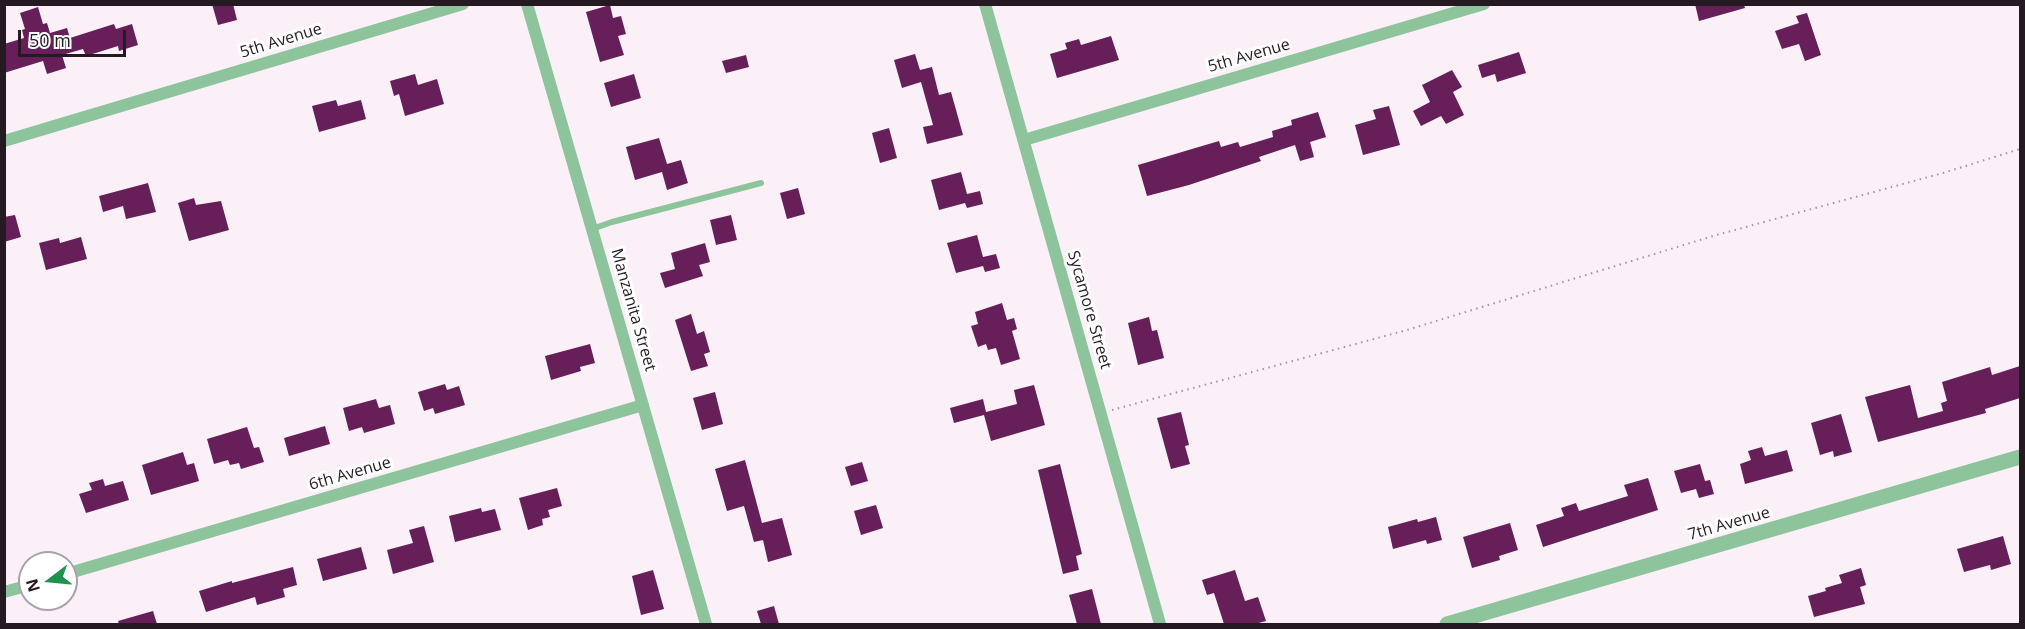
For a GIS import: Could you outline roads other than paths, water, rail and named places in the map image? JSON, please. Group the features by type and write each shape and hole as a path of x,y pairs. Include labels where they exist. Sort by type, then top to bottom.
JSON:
{"street":[{"name":"5th Avenue","path":"4,141 463,4"},
{"name":"Manzanita Street","path":"527,4 706,624"},
{"name":"Sycamore Street","path":"985,4 1160,624"},
{"name":"5th Avenue","path":"1024,140 1484,4"},
{"name":"6th Avenue","path":"78,570 643,405"},
{"name":"7th Avenue","path":"1447,624 2020,457"}],"lane":[{"path":"592,229 761,183"}]}
